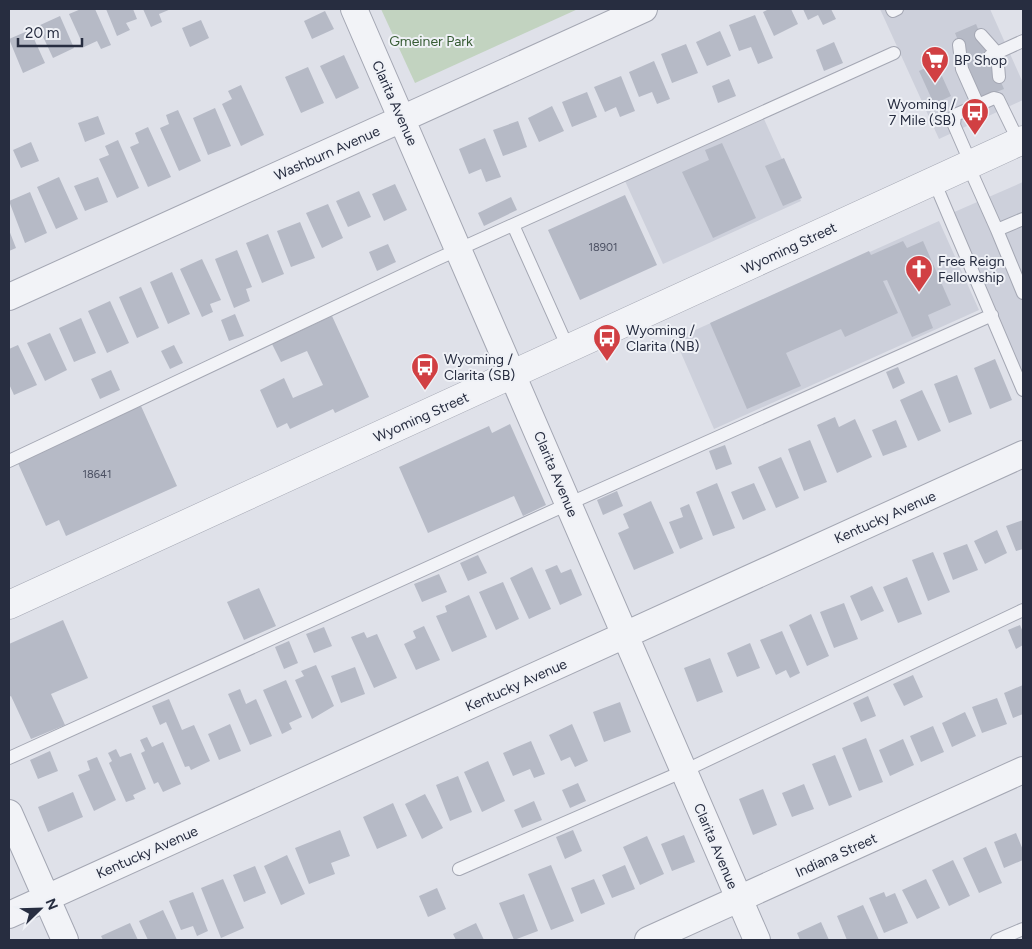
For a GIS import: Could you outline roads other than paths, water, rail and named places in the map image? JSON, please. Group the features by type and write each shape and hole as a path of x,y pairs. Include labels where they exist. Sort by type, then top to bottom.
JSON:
{"street":[{"name":"Clarita Avenue","path":"354,9 757,940"},
{"name":"Washburn Avenue","path":"9,297 644,9"},
{"name":"Wyoming Street","path":"9,605 569,350 1021,141"},
{"name":"Kentucky Avenue","path":"9,914 1023,454"},
{"name":"Indiana Street","path":"648,940 1023,770"},
{"path":"9,813 65,940"}],"lane":[{"path":"892,9 897,9"},
{"path":"981,36 994,55 999,77"},
{"path":"994,55 1023,41"},
{"path":"959,45 978,105"},
{"path":"9,461 459,249 894,53"},
{"path":"965,67 976,86"},
{"path":"1021,141 998,99 994,98 955,115 953,119 1023,294"},
{"path":"934,181 1023,390"},
{"path":"997,230 1023,219"},
{"path":"513,225 569,350"},
{"path":"9,758 568,504 992,315"},
{"path":"459,869 684,771 1023,610"},
{"path":"998,940 1023,929"}],"place":[{"name":"BP Shop","path":"935,84"},
{"name":"Wyoming / 7 Mile (SB)","path":"975,136"},
{"name":"Free Reign Fellowship","path":"919,293"},
{"name":"Wyoming / Clarita (NB)","path":"607,362"},
{"name":"Wyoming / Clarita (SB)","path":"425,391"}],"park label":[{"name":"Gmeiner Park","path":"431,41"}]}
